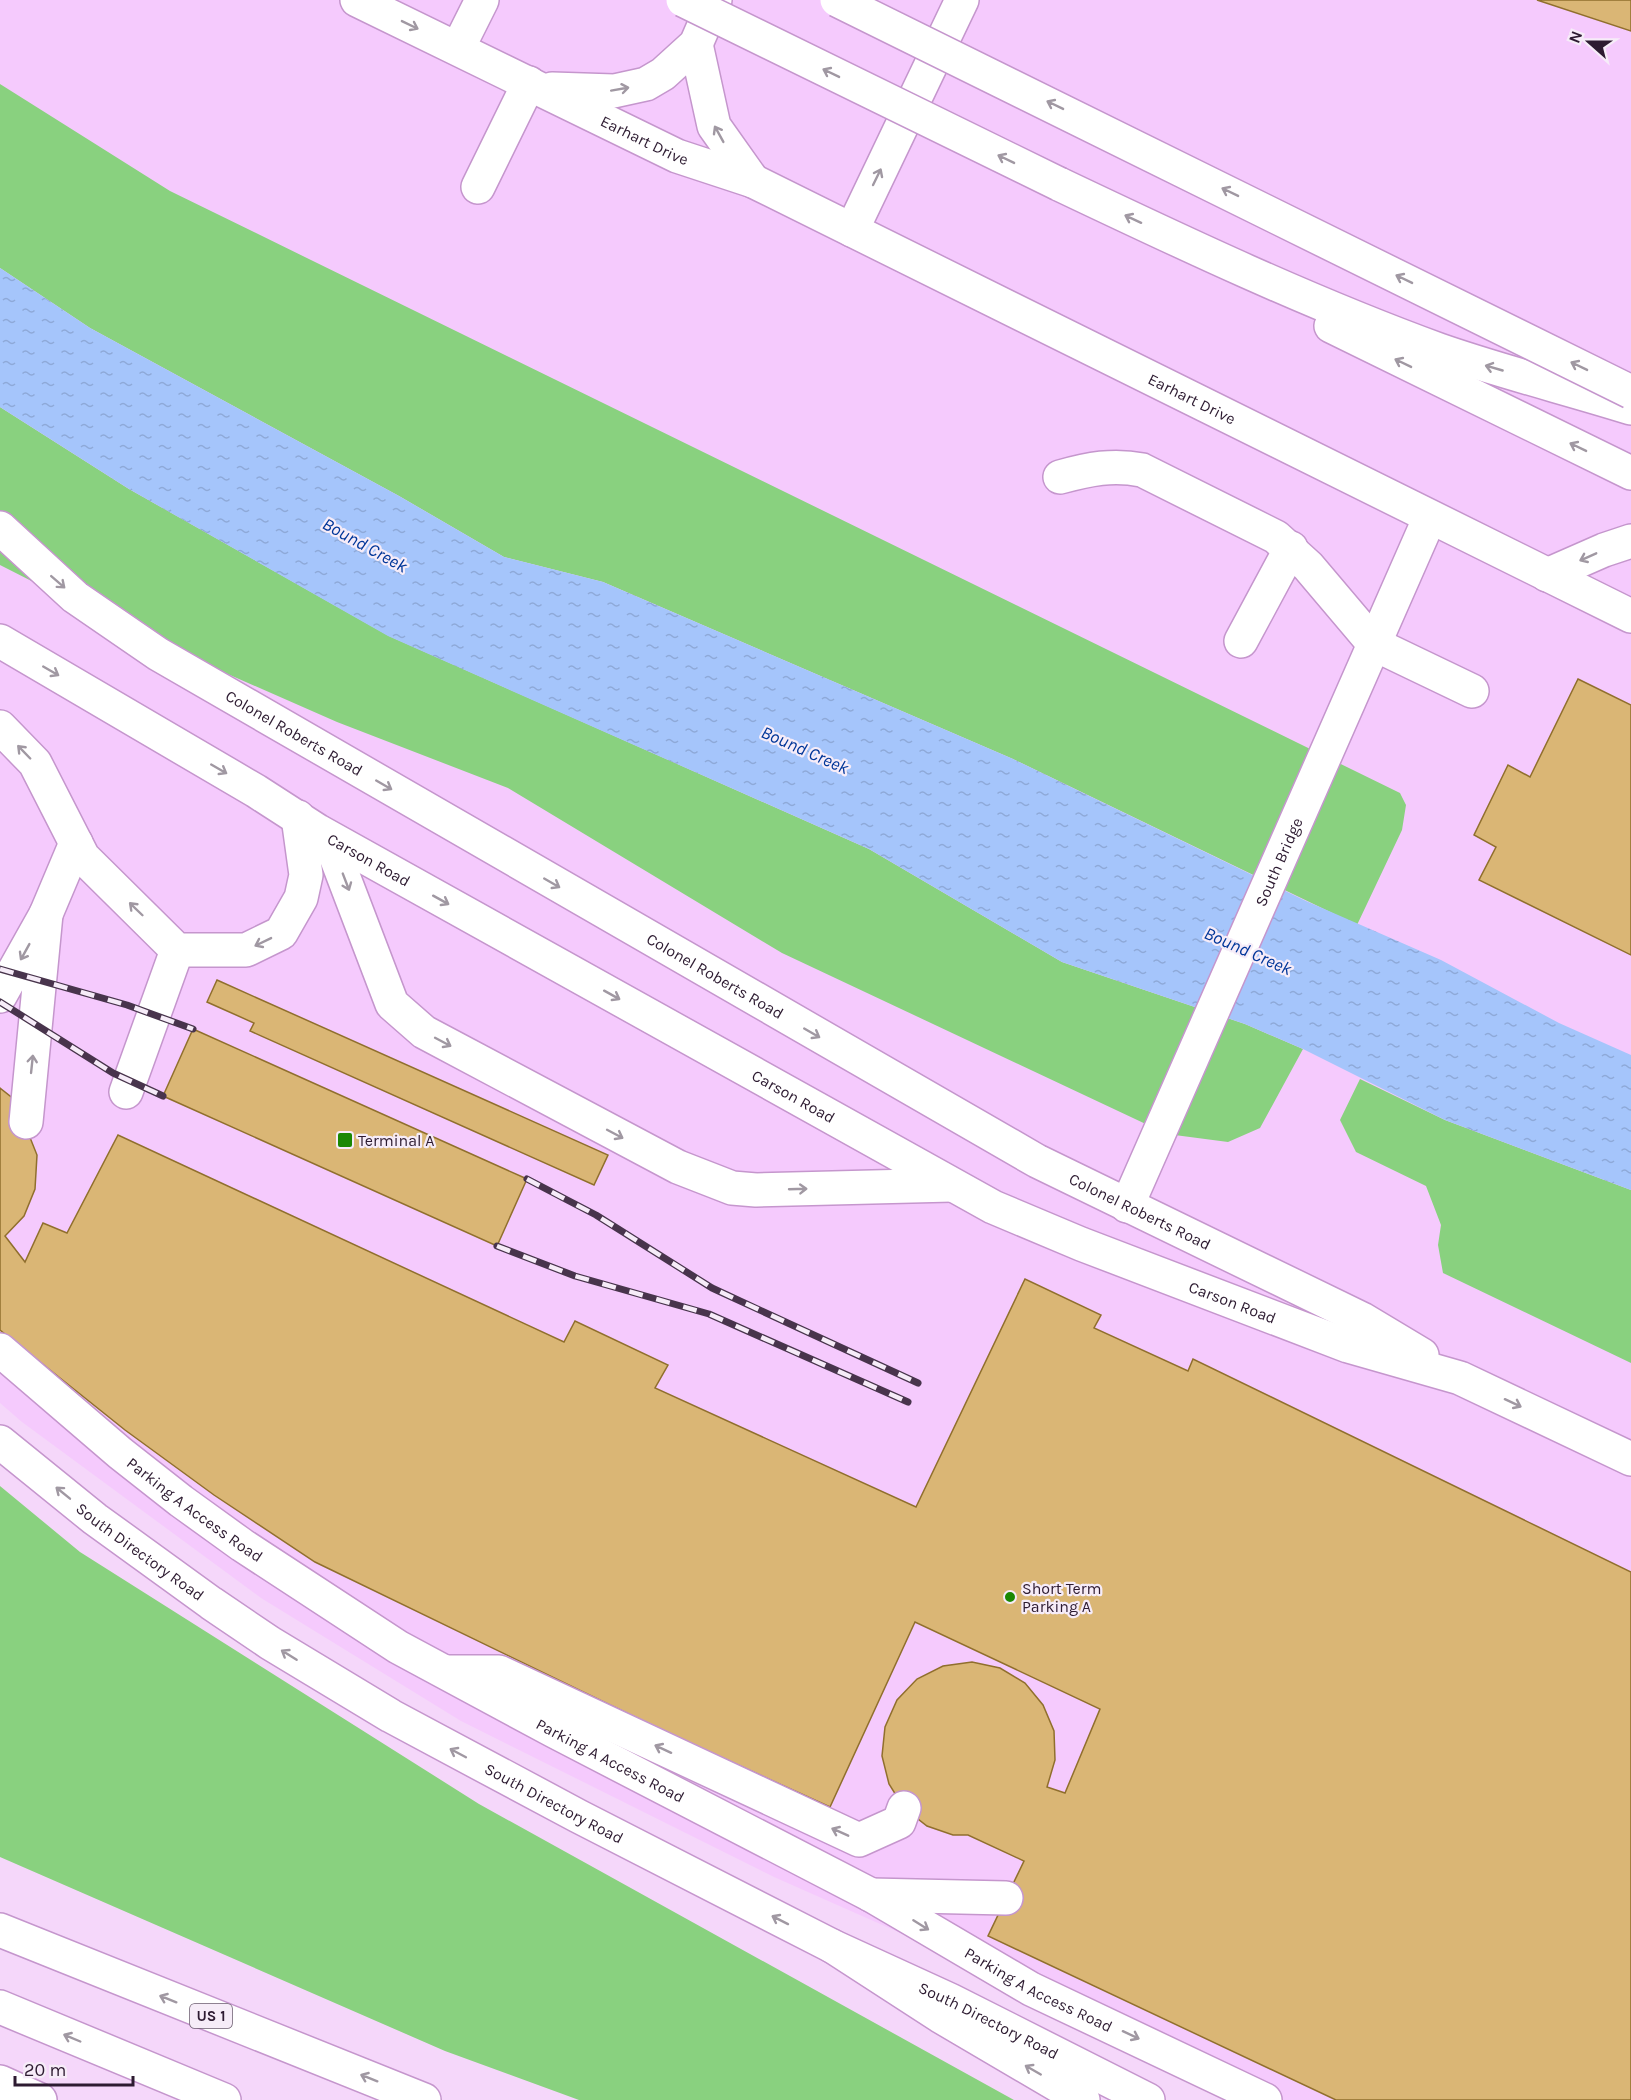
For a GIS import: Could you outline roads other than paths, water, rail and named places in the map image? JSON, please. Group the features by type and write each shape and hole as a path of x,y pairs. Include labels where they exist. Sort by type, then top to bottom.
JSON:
{"main road":[{"name":"Earhart Drive","path":"357,0 677,156 753,181 1631,616"},
{"path":"458,48 482,0"},
{"path":"683,0 1186,244 1411,339 1475,362 1631,408"},
{"name":"Earhart Drive","path":"535,86 614,91 646,84 663,74 696,44 715,0"},
{"path":"837,0 1631,392"},
{"path":"852,230 962,0"},
{"name":"Earhart Drive","path":"696,44 714,126 753,181"},
{"path":"478,187 535,86"},
{"path":"1186,244 1351,338 1631,473"},
{"path":"1060,477 1102,467 1122,466 1142,470 1258,527 1291,548 1374,644 1472,691"},
{"name":"South Bridge","path":"1127,1206 1430,517"},
{"name":"Colonel Roberts Road","path":"8,535 93,611 158,654 808,1031 1037,1161 1362,1319 1460,1378"},
{"path":"1547,575 1604,550 1631,542"},
{"path":"1241,641 1291,548"},
{"name":"Carson Road","path":"0,641 308,824 993,1206 1071,1240 1348,1346 1460,1378 1631,1459"},
{"path":"0,727 35,763 83,857 177,950 246,950 281,933 301,898 306,874 308,824"},
{"path":"308,824 336,857 392,1004 424,1032 652,1154 705,1179 732,1188 756,1190 952,1185"},
{"path":"0,996 46,914 76,843"},
{"path":"26,1122 46,914"},
{"path":"126,1092 177,950"},
{"name":"Parking A Access Road","path":"0,1350 120,1453 242,1545 389,1641 442,1672 871,1895 1031,1989 1265,2100"},
{"name":"South Directory Road","path":"0,1442 153,1562 270,1643 328,1679 452,1750 832,1946 951,2000 1148,2100"},
{"path":"442,1672 499,1672 859,1840 899,1822 904,1808"},
{"path":"871,1895 1006,1898"},
{"name":"US 1","path":"0,1930 424,2100"},
{"path":"832,1946 940,2016 1083,2100"},
{"path":"0,2007 224,2100"},
{"path":"0,2082 40,2100"}],"water":[{"name":"Bound Creek","path":"0,268 90,328 399,496 504,557 603,582 1013,759 1306,901 1441,960 1559,1023 1631,1055 1631,1190 1445,1120 1303,1049 1245,1024 1062,962 869,849 388,636 129,489 0,407"}],"railway":[{"path":"0,969 127,1005 193,1029"},
{"path":"0,1002 113,1073 163,1096"},
{"path":"527,1179 596,1215 712,1288 918,1383"},
{"path":"497,1246 575,1276 709,1314 908,1402"}],"place":[{"name":"Terminal A","path":"345,1140"},
{"name":"Short Term Parking A","path":"1010,1597"}]}
